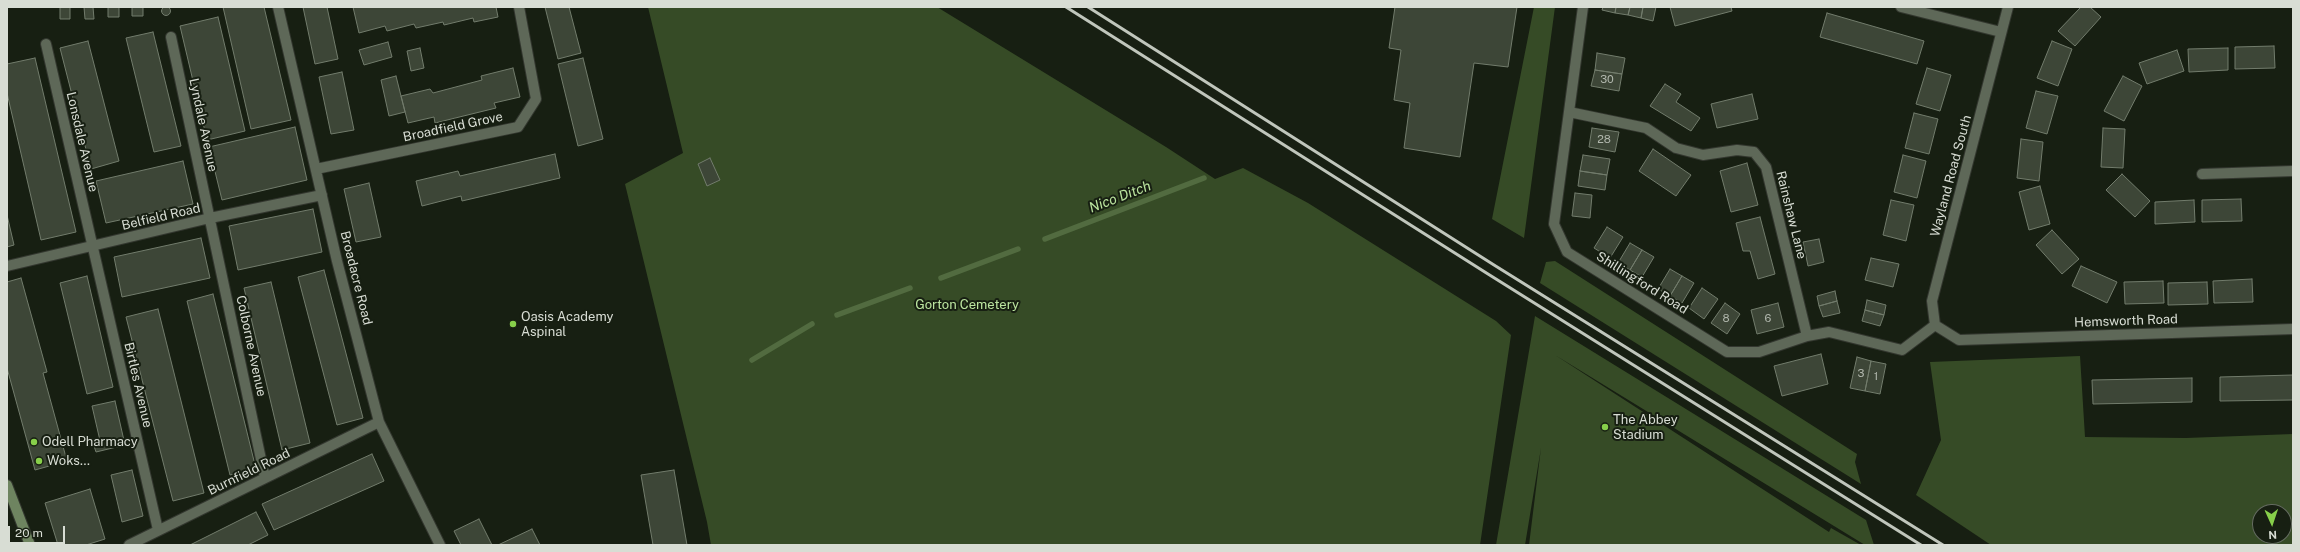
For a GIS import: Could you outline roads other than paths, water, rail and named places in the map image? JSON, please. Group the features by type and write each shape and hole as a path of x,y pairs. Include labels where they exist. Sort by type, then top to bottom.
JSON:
{"main road":[{"path":"7,485 30,545"}],"street":[{"name":"Broadacre Road","path":"278,7 322,195 379,422 440,545"},
{"name":"Broadfield Grove","path":"316,169 518,127 536,99 519,7"},
{"name":"Shillingford Road","path":"1583,7 1554,224 1567,252 1727,352 1759,352 1807,336 1829,332 1902,350 1935,325"},
{"path":"1901,7 2001,32"},
{"name":"Wayland Road South","path":"1935,325 1932,301 2008,7"},
{"name":"Lyndale Avenue","path":"171,37 210,218"},
{"name":"Lonsdale Avenue","path":"46,44 93,246"},
{"name":"Rainshaw Lane","path":"1569,112 1646,128 1676,148 1703,155 1737,150 1754,152 1766,167 1807,336"},
{"path":"2202,174 2293,171"},
{"name":"Belfield Road","path":"7,266 210,218 322,195"},
{"name":"Colborne Avenue","path":"210,218 265,478"},
{"name":"Birtles Avenue","path":"93,246 158,530"},
{"name":"Hemsworth Road","path":"1935,325 1959,340 2293,329"},
{"name":"Burnfield Road","path":"130,545 379,422"}],"waterway":[{"name":"Nico Ditch","path":"1045,239 1204,178"},
{"name":"Nico Ditch","path":"941,278 1018,249"},
{"name":"Nico Ditch","path":"837,315 910,288"},
{"name":"Nico Ditch","path":"752,360 812,324"}],"railway":[{"path":"1066,7 1488,274 1921,545"},
{"path":"1088,7 1494,265 1943,545"}],"place":[{"name":"Oasis Academy Aspinal","path":"513,324"},
{"name":"The Abbey Stadium","path":"1605,427"},
{"name":"Odell Pharmacy","path":"34,442"},
{"name":"Woks...","path":"39,461"}],"park label":[{"name":"Gorton Cemetery","path":"967,305"}]}
